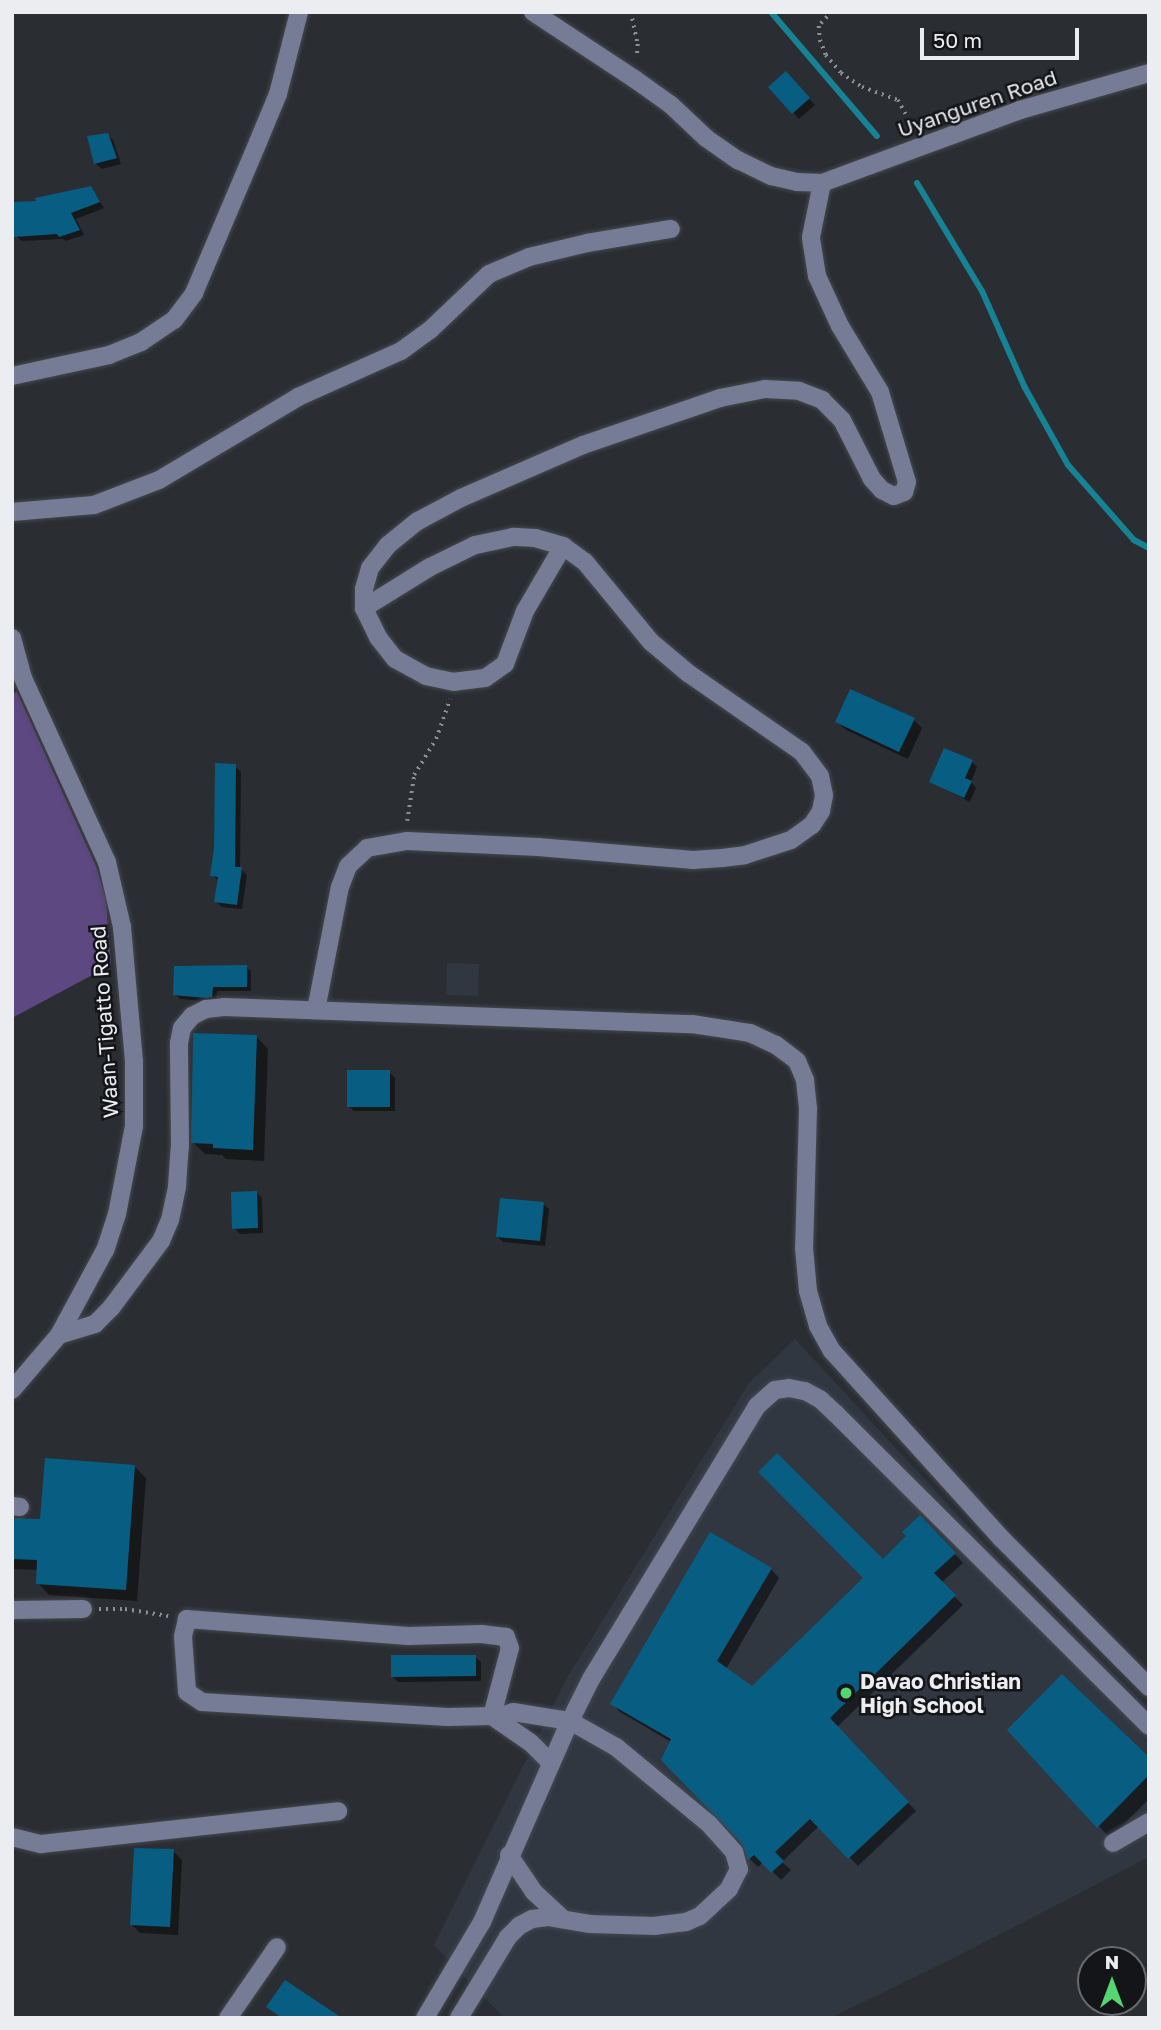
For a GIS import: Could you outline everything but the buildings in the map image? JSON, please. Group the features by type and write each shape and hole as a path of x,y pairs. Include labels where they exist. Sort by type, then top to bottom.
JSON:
{"street":[{"path":"12,376 108,355 141,342 174,320 194,293 278,94 299,12"},
{"path":"533,12 671,105 706,138 738,160 771,176 822,183 811,237 817,276 840,326 880,392 907,482 904,492 894,495 882,490 872,479 842,421 822,400 799,391 765,389 720,398 583,446 461,498 418,521 388,545 370,568 364,589 364,608 378,637 395,659 426,676 454,682 485,678 505,664 525,611 563,546"},
{"name":"Uyanguren Road","path":"822,183 1020,110 1149,73"},
{"path":"12,512 94,505 159,480 298,397 401,351 430,330 489,274 529,257 587,243 671,229"},
{"path":"316,1010 326,952 348,866 367,848 407,841 712,859 745,855 791,840 812,825 821,811 824,795 820,776 802,752 688,673 651,642 598,576 563,546 535,538 513,537 475,545 430,567 364,608"},
{"name":"Waan-Tigatto Road","path":"12,638 23,678 107,862 122,927 134,1062 134,1126 117,1214 90,1281 59,1335 12,1390"},
{"path":"59,1335 95,1324 111,1308 161,1241 170,1220 180,1147 178,1043 182,1028 192,1016 206,1009 224,1007 692,1024 750,1033 776,1045 797,1061 805,1080 808,1109 804,1248 808,1292 818,1326 832,1351 1002,1539 1149,1687"},
{"path":"425,2018 482,1922 550,1762 591,1679 757,1406 775,1390 789,1388 813,1395 836,1414 1149,1726"},
{"path":"12,1609 83,1609"},
{"path":"458,2018 508,1937 532,1919 562,1918 590,1924 654,1926 686,1922 700,1916 735,1880 739,1869 734,1853 709,1824 616,1747 570,1721 513,1712 495,1717 448,1717 202,1702 187,1692 184,1637 187,1619 408,1636 506,1637 510,1648 495,1717"},
{"path":"495,1717 550,1762"},
{"path":"12,1837 41,1844 338,1811"},
{"path":"1113,1843 1149,1822"},
{"path":"509,1855 534,1892 562,1918"},
{"path":"482,1922 508,1937"},
{"path":"228,2018 277,1947"}],"path":[{"path":"631,12 638,44 636,80"},
{"path":"832,12 819,26 820,40 826,55 841,73 862,87 898,100 906,111 921,146"},
{"path":"407,841 408,799 414,775 444,720 454,682"},
{"path":"83,1609 125,1609 187,1619"}],"shaded area":[{"path":"17,692 96,866 106,899 111,965 12,1018 12,693"},
{"path":"447,963 479,964 478,996 446,995"},
{"name":"Davao Christian High School","path":"795,1339 992,1552 1149,1709 1149,1857 954,1958 830,2018 504,2018 434,1945 567,1678 749,1383"}],"waterway":[{"path":"771,12 877,136"},
{"path":"917,183 982,291 1024,386 1068,465 1134,540 1149,548"}],"place":[{"name":"Davao Christian High School","path":"846,1693"}]}
